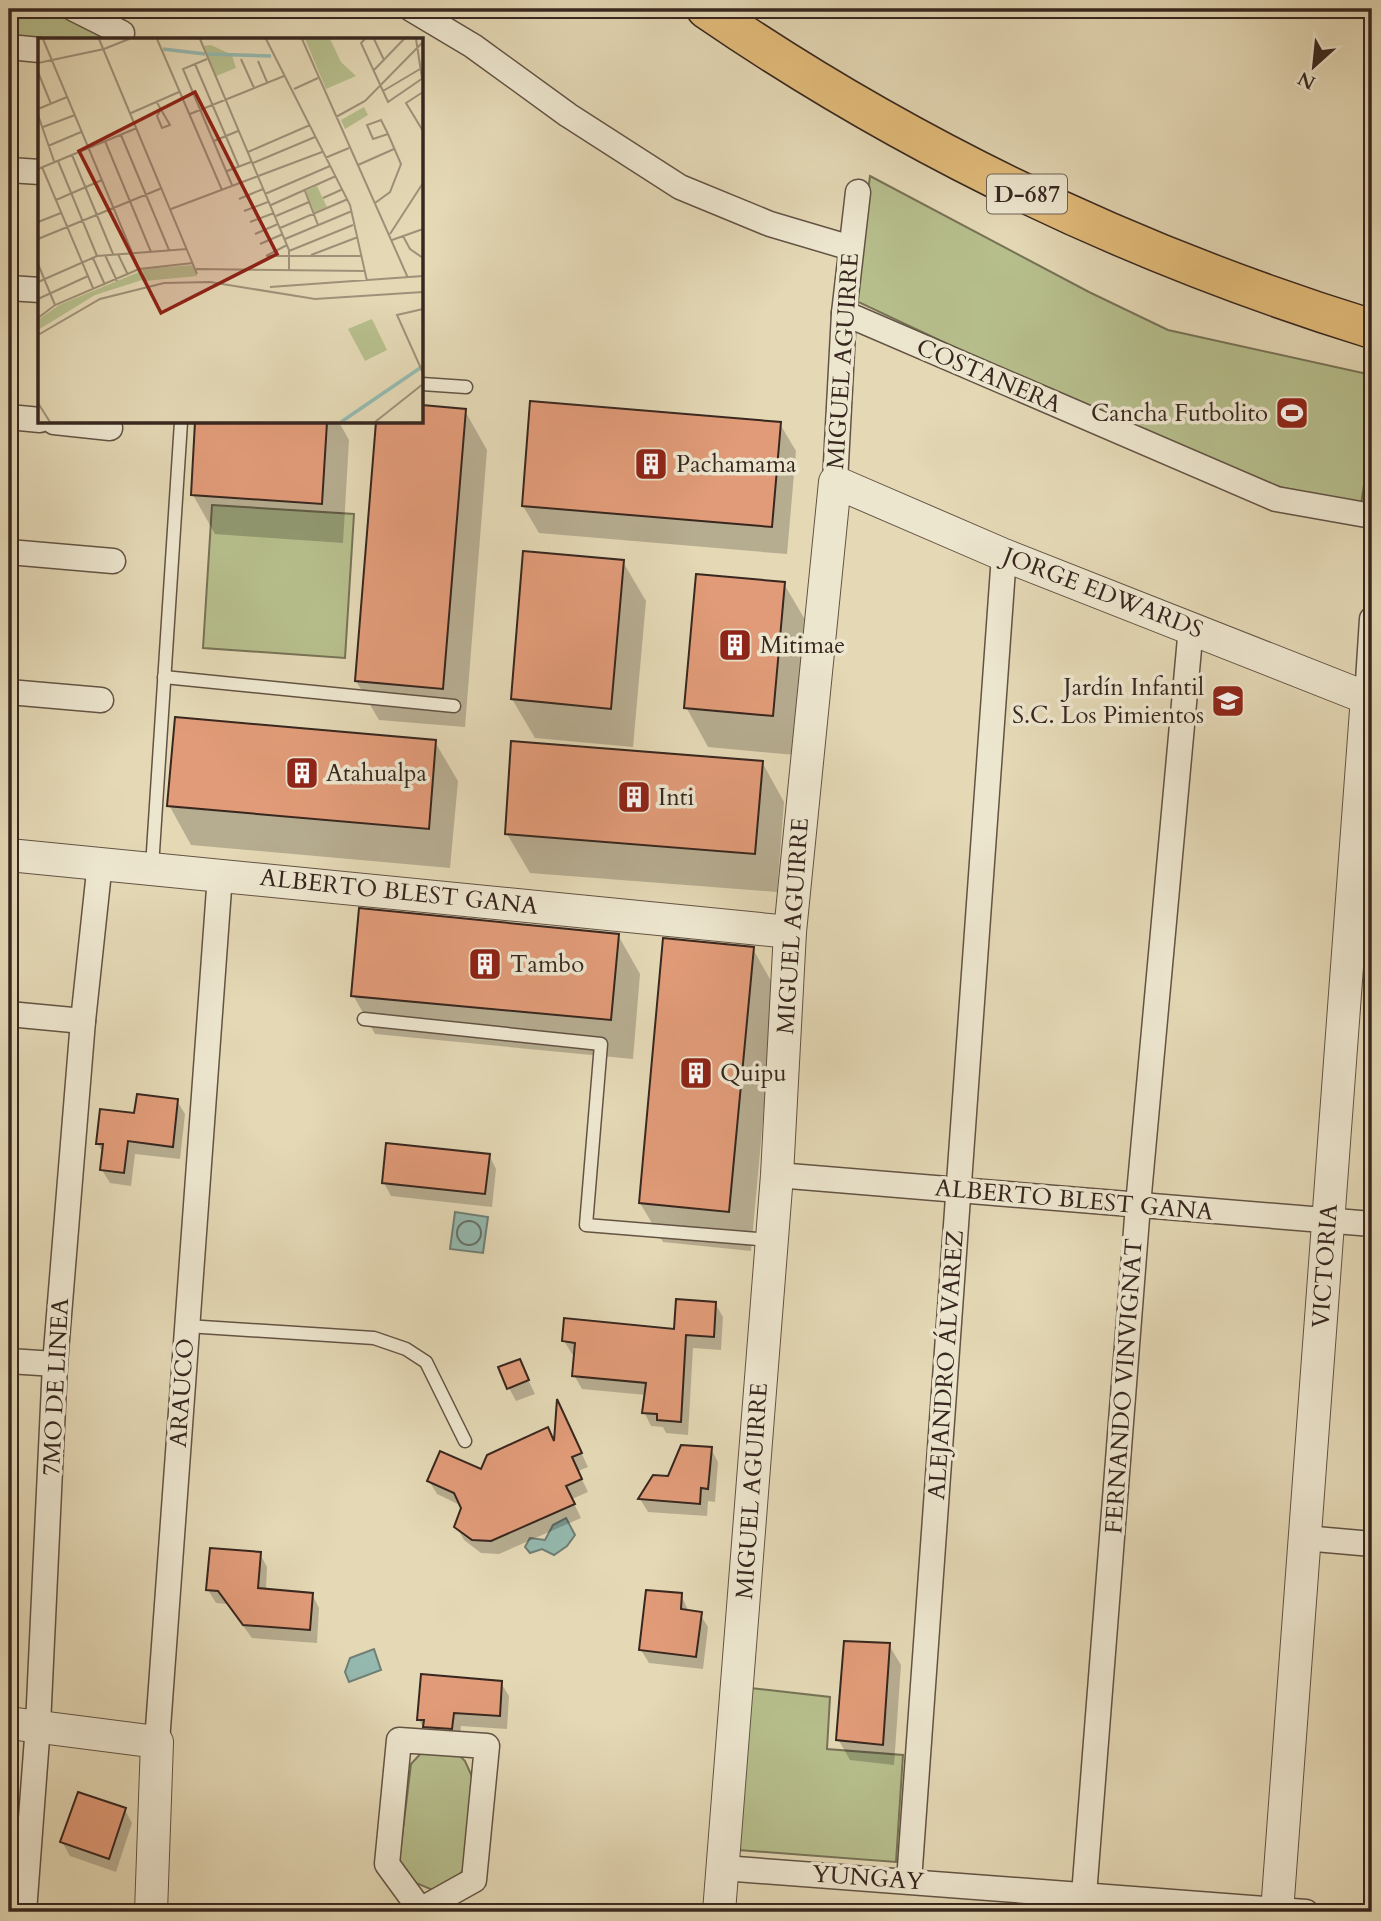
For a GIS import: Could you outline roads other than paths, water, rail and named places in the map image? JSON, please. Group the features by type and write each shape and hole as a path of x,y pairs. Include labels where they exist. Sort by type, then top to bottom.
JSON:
{"highway":[{"name":"D-687","path":"706,9 836,93 987,175 1201,269 1372,329"}],"street":[{"path":"74,9 121,36"},
{"path":"411,9 473,46 568,116 680,187 769,224 851,248"},
{"path":"9,47 38,50"},
{"path":"9,170 38,172"},
{"name":"MIGUEL AGUIRRE","path":"719,1912 776,1175 790,932 835,482 844,313 858,192"},
{"path":"9,288 38,290"},
{"name":"COSTANERA","path":"844,313 1276,499 1372,516"},
{"path":"9,417 38,420"},
{"path":"73,424 110,428"},
{"name":"JORGE EDWARDS","path":"835,482 1003,555 1369,698"},
{"path":"9,552 113,561"},
{"name":"ALEJANDRO ÁLVAREZ","path":"909,1881 1003,555"},
{"name":"VICTORIA","path":"1286,1912 1304,1538 1369,698 1372,620"},
{"name":"FERNANDO VINVIGNAT","path":"1084,1895 1138,1205 1191,627"},
{"path":"9,692 101,700"},
{"name":"ALBERTO BLEST GANA","path":"9,855 790,932"},
{"name":"7MO DE LINEA","path":"24,1912 24,1724 83,1021 100,862"},
{"name":"ARAUCO","path":"151,1912 157,1742 220,874"},
{"path":"9,1014 83,1021"},
{"name":"ALBERTO BLEST GANA","path":"776,1175 1372,1224"},
{"path":"9,1360 55,1364"},
{"path":"1304,1538 1372,1544"},
{"path":"24,1724 157,1742"},
{"path":"399,1740 486,1746 474,1880 422,1910 387,1864 399,1740"},
{"name":"YUNGAY","path":"723,1868 1286,1912"}],"lane":[{"path":"424,384 466,387"},
{"path":"152,867 181,424"},
{"path":"164,677 454,706"},
{"path":"364,1020 601,1044 586,1225 771,1240"},
{"path":"187,1326 374,1338 406,1349 425,1363 465,1441"}],"water":[{"path":"455,1212 488,1217 483,1253 450,1249"},
{"path":"566,1518 575,1535 567,1546 554,1555 542,1549 530,1553 525,1547 530,1538 545,1540 553,1525"},
{"path":"374,1649 381,1670 349,1682 345,1672 350,1658"}],"place":[{"name":"Cancha Futbolito","path":"1292,413"},
{"name":"Pachamama","path":"651,464"},
{"name":"Mitimae","path":"735,645"},
{"name":"Jardín Infantil S.C. Los Pimientos","path":"1228,701"},
{"name":"Atahualpa","path":"302,773"},
{"name":"Inti","path":"634,797"},
{"name":"Tambo","path":"485,964"},
{"name":"Quipu","path":"696,1073"}]}
